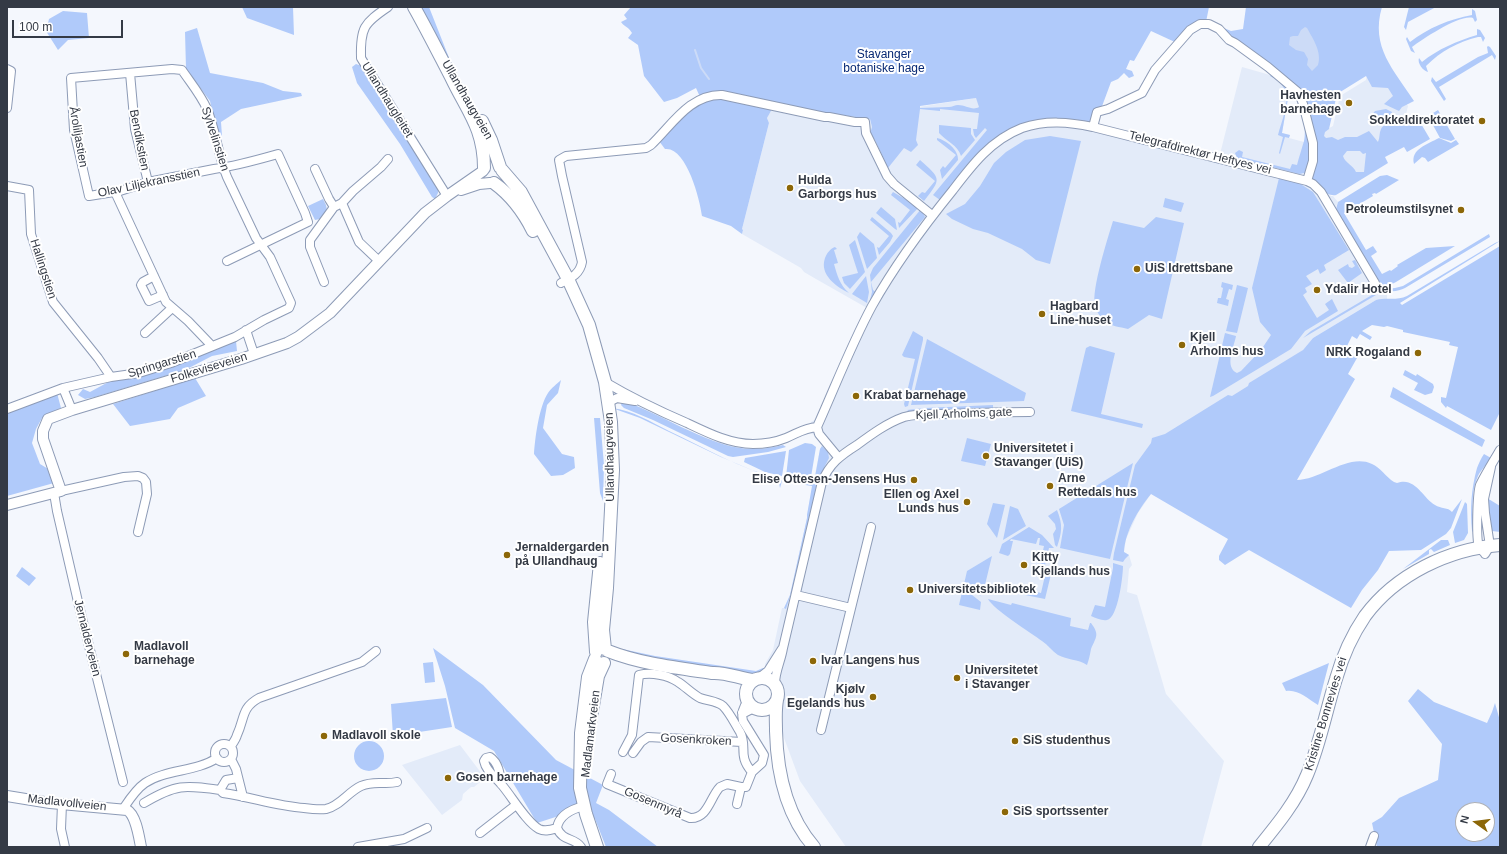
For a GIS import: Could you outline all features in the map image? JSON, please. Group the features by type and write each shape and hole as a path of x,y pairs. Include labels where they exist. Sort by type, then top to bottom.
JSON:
{"main road":[{"name":"Ullandhaugveien","path":"414,7 441,56 485,127 492,140 501,168 521,192 565,281 589,325 609,402 613,470 607,588 603,630 603,656"},
{"name":"Ullandhaugveien","path":"441,56 479,130 483,148 484,169"},
{"path":"492,163 501,168 501,179 492,183 484,178 484,169 492,163"},
{"name":"Ullandhaugveien","path":"492,183 508,194 522,211 565,281 592,359 600,396 606,447 605,510 594,622 603,656"},
{"name":"Kristine Bonnevies vei","path":"1259,847 1290,808 1307,776 1317,749 1342,661 1354,635 1380,607 1417,578 1454,561 1491,549"},
{"path":"603,656 644,665 658,665 720,673 746,680 768,679 775,684 778,692 775,713 779,768 788,803 800,828 814,847"},
{"name":"Madlamarkveien","path":"597,847 585,810 580,788 581,733 588,677 603,656"},
{"path":"712,673 734,683 742,689 776,741"},
{"path":"753,704 748,687 757,679"},
{"path":"753,704 771,707 777,700"},
{"name":"Kristine Bonnevies vei","path":"1251,847 1270,833"}],"street":[{"name":"Ullandhaugleitet","path":"388,7 373,17 365,25 361,41 361,58 446,196"},
{"path":"1093,127 1097,112 1108,109 1142,93 1155,70 1190,30 1200,24 1209,24 1219,29 1228,40 1235,43 1268,67 1299,93 1304,104 1313,143 1312,161 1307,181"},
{"name":"Sylvelinstien","path":"70,78 172,69 182,70 207,108 224,168 256,238 270,257 291,303 289,308 276,313 235,337"},
{"path":"7,108 9,70"},
{"name":"Bendikstien","path":"130,73 135,129 148,182"},
{"name":"Åroliljastien","path":"70,78 74,130 89,196"},
{"path":"565,281 577,274 579,271 581,267 581,257 562,176 560,160 566,156 646,148 656,141 684,111 697,101 709,96 722,95 825,117 855,122 865,122 866,133 887,176 894,184 932,215"},
{"name":"Telegrafdirektør Heftyes vei","path":"817,427 872,308 899,262 932,215 982,155 1007,135 1022,128 1059,122 1093,127 1314,184 1321,192 1375,282"},
{"name":"Olav Liljekransstien","path":"89,196 115,192 148,182 224,168 278,154 306,213 308,222"},
{"path":"324,282 310,247 310,240 334,207 342,203 388,159"},
{"path":"315,169 328,199 334,207"},
{"name":"Folkeviseveien","path":"58,492 43,439 43,431 48,419 72,410 287,343 312,328 330,313 418,220 446,196 484,169"},
{"name":"Folkeviseveien","path":"446,196 468,187 492,183"},
{"name":"Hallingstien","path":"7,186 29,190 31,234 53,302 98,358 111,377"},
{"path":"115,192 166,302 188,321 212,346"},
{"path":"342,203 359,242 379,261"},
{"path":"227,261 308,222 318,229"},
{"path":"154,276 143,282 141,285 149,301 163,295"},
{"path":"145,333 172,308"},
{"path":"246,330 254,354"},
{"name":"Springarstien","path":"7,409 63,388 111,377 139,373 171,363 235,337"},
{"path":"605,382 644,403 713,435 736,442 752,444 769,443 786,438 807,428 817,427 818,434 838,457"},
{"path":"63,388 72,410"},
{"path":"609,402 617,398 622,398 644,403"},
{"name":"Kjell Arholms gate","path":"775,684 776,674 782,659 783,648 822,482 828,468 838,457 878,430 906,416 928,414 1030,412"},
{"path":"1491,549 1484,513 1484,498 1491,467 1500,450"},
{"path":"7,505 124,477 138,476 143,478 146,482 147,494 138,532"},
{"name":"Jernalderveien","path":"58,492 57,511 123,782"},
{"path":"821,730 871,527"},
{"path":"796,595 851,608"},
{"path":"757,679 768,671 783,648"},
{"path":"230,746 237,736 245,709 251,702 362,662 376,651"},
{"name":"Gosenkroken","path":"623,752 632,735 639,675 646,674 666,676 696,695 706,700 718,703 726,710 740,733 743,758 746,765 752,772 762,763 764,759 764,755 745,726 742,718 743,708 753,704"},
{"name":"Gosenkroken","path":"633,753 641,742 648,737 742,742"},
{"path":"217,758 216,752 220,745 225,744 230,746 233,752 231,759 243,797"},
{"path":"217,758 224,762 231,759"},
{"path":"141,847 127,810 132,795 150,780 203,765 217,758"},
{"path":"737,804 741,787 746,787 752,772"},
{"name":"Gosenmyrå","path":"611,774 607,784 690,818 701,816 704,813 716,790 720,787 727,784 741,787"},
{"path":"220,790 226,780 238,778"},
{"path":"144,803 171,789 189,786 220,790 223,793 296,808 324,809 334,806 361,786 379,782 390,784 397,782"},
{"path":"501,784 516,805 537,828 544,831 550,831 557,828 560,819 576,808 585,810"},
{"name":"Madlavollveien","path":"7,796 62,804 127,810"},
{"path":"62,804 61,829 65,847"},
{"path":"480,833 516,805"},
{"path":"358,847 404,839 427,828"},
{"path":"557,828 563,837 571,844 579,844 581,847"},
{"path":"1370,847 1374,836"}],"shaded area":[{"path":"1305,27 1314,41 1319,55 1318,65 1312,71 1307,65 1308,59 1304,52 1296,50 1289,45 1290,37 1298,36 1301,30"},
{"path":"1380,60 1408,106 1405,118 1407,122 1364,172 1352,172 1320,140 1322,132 1333,126 1340,96 1366,80 1368,71"},
{"name":"Universitetet i Stavanger (UiS)","path":"1242,67 1270,75 1272,74 1284,86 1289,95 1282,133 1290,135 1289,138 1304,142 1302,174 1305,173 1312,175 1338,202 1336,210 1382,286 1387,291 1387,299 1376,300 1313,338 1304,349 1151,494 1138,513 1126,539 1124,552 1129,555 1132,565 1129,569 1127,592 1137,595 1166,694 1224,761 1201,847 846,847 800,781 777,719 782,694 778,674 765,668 765,664 773,650 782,608 785,608 790,595 820,449 822,446 814,435 810,433 811,422 818,418 867,308 742,234 769,123 767,118 768,114 772,109 827,113 870,119 872,126 918,107 976,98 980,107 1041,120 1058,118 1090,122 1220,154"},
{"path":"460,745 485,778 474,787 471,787 463,794 462,800 442,815 402,765"}],"green space":[{"path":"242,7 293,7 294,35 247,18"},
{"path":"420,7 429,7 455,73"},
{"name":"Stavanger botaniske hage","path":"631,7 1209,7 1206,22 1177,43 1151,31 1134,61 1130,60 1126,69 1132,71 1134,76 1129,78 1124,73 1118,79 1111,82 1101,109 1091,122 1072,119 1050,119 1041,120 1010,129 940,200 933,195 987,130 985,128 976,138 974,135 973,129 977,129 979,113 940,109 940,111 920,109 916,140 918,145 911,152 904,148 888,168 875,140 870,134 872,127 870,119 827,113 772,109 767,118 769,123 742,234 731,226 702,216 695,187 685,164 673,150 665,149 659,141 700,97 696,88 677,98 664,102 644,76 638,45 628,38 632,33 621,22 627,19 624,15","holes":["976,98 979,107 971,108 958,105 950,107 920,108 920,106"]},
{"path":"1246,7 1382,7 1379,21 1379,34 1382,46 1392,68 1414,101 1402,107 1399,111 1384,104 1393,96 1388,88 1372,87 1366,76 1337,94 1329,129 1325,132 1324,136 1326,138 1332,137 1338,140 1345,137 1357,137 1369,131 1378,142 1381,129 1388,123 1423,115 1425,119 1420,122 1430,139 1407,152 1404,147 1385,157 1388,163 1336,195 1325,192 1319,187 1312,177 1313,165 1303,98 1229,38 1219,26 1231,31 1243,29","holes":["1347,151 1360,151 1363,154 1366,153 1364,172 1356,172 1343,156"]},
{"path":"1409,7 1436,7 1408,22 1406,30 1404,27"},
{"path":"1472,9 1475,11 1477,20 1475,22 1473,18 1467,18 1451,23 1412,47 1415,53 1411,51 1406,39 1407,37 1410,42 1424,32 1440,25 1472,15"},
{"path":"63,11 87,13 89,38 68,40 58,50 46,31 49,19"},
{"path":"197,28 210,73 263,83 283,91 301,93 302,96 241,109 221,122 222,136 218,138 210,101 186,69 185,32"},
{"path":"1477,29 1480,30 1485,38 1483,42 1481,37 1478,37 1450,48 1426,66 1428,72 1421,66 1419,58 1422,62 1448,46 1477,35"},
{"path":"1488,46 1496,56 1495,60 1492,55 1439,87 1446,99 1444,101 1431,81 1432,77 1436,82 1478,57 1488,53"},
{"path":"356,64 362,66 438,189 435,199 432,197 400,144 357,83 352,67"},
{"path":"1273,73 1288,88 1289,92 1282,133 1290,135 1289,138 1285,137 1280,154 1283,137 1278,135 1285,110 1286,94 1278,81 1270,76"},
{"path":"1293,94 1297,96 1300,101 1311,141 1311,160 1305,173 1299,174 1237,158 1235,153 1239,150 1243,152 1242,157 1290,169 1292,164 1297,165 1304,141 1305,130 1299,104 1292,96"},
{"path":"1386,109 1392,112 1391,116 1368,120 1375,111"},
{"path":"1438,110 1455,139 1451,141 1440,138 1428,116"},
{"path":"939,125 971,128 971,134 975,140 961,156 955,146 939,133"},
{"path":"1050,136 1081,141 1050,264 1036,260 1022,249 988,233 973,229 952,219 946,214 965,204 980,186 994,163 1006,152 1025,140"},
{"path":"937,138 951,146 958,156 958,160 942,179 940,170 943,166 945,168 956,155 937,140"},
{"path":"1439,138 1451,143 1456,140 1459,144 1428,162 1422,157 1414,164 1413,159 1417,151"},
{"path":"920,160 932,171 937,179 934,188 924,201 918,196 922,192 925,193 935,181 916,165"},
{"path":"1387,175 1399,180 1376,194 1372,194 1373,196 1344,213 1366,250 1373,246 1377,252 1371,256 1382,274 1390,270 1391,271 1398,266 1397,265 1426,248 1455,246 1396,282 1390,285 1382,286 1336,209 1338,202 1380,176"},
{"path":"1279,178 1299,183 1313,192 1349,250 1324,265 1326,270 1320,274 1318,269 1306,276 1312,284 1305,288 1307,292 1303,295 1317,318 1329,310 1325,304 1332,299 1338,311 1305,331 1291,349 1210,397 1225,333 1236,336 1230,362 1233,370 1237,373 1241,371 1261,350 1271,335 1260,322 1252,288"},
{"path":"893,192 919,207 899,228 898,222 900,223 910,210 891,195"},
{"path":"1165,198 1184,203 1181,212 1163,207"},
{"path":"323,199 327,210 320,219 315,220 308,206"},
{"path":"881,207 895,219 897,230 876,213"},
{"path":"921,209 925,217 871,282 873,290 876,292 869,304 872,292 870,275 873,268"},
{"path":"872,217 893,236 879,255 877,247 879,248 889,236 870,220"},
{"name":"UiS Idrettsbane","path":"1156,217 1184,223 1162,319 1149,315 1128,329 1107,323 1098,314 1094,298 1095,288 1113,221 1144,228"},
{"path":"860,232 874,244 877,258 867,269 857,237"},
{"path":"1489,234 1490,237 1405,288 1394,291 1384,289 1403,286"},
{"path":"855,240 865,272 850,289 844,283 842,277 858,273 849,245"},
{"path":"1500,241 1400,303 1402,305 1500,246 1500,412 1491,430 1447,406 1446,408 1441,402 1441,397 1446,398 1458,347 1449,345 1450,342 1403,332 1403,330 1387,326 1372,325 1362,331 1372,337 1370,340 1360,334 1357,339 1352,336 1346,348 1339,344 1337,345 1357,358 1348,374 1355,379 1297,480 1315,476 1344,464 1363,462 1372,464 1378,467 1394,482 1409,482 1435,505 1448,509 1452,512 1462,499 1451,528 1446,534 1421,550 1389,551 1378,570 1362,590 1351,608 1249,550 1225,565 1219,560 1219,556 1228,539 1151,494 1137,514 1127,537 1124,552 1129,555 1123,562 1113,560 1135,465 1151,443 1152,438 1165,434 1228,395 1232,396 1248,386 1249,383 1303,350 1313,338 1376,300 1407,296"},
{"path":"835,247 837,249 834,250 838,263 834,264 836,272 841,283 849,293 830,280 825,270 825,258 830,250"},
{"path":"1355,260 1362,273 1348,283 1338,270 1348,264 1349,267 1352,268 1355,266 1352,261"},
{"path":"866,276 869,292 867,303 852,294"},
{"path":"1222,282 1233,285 1232,290 1229,289 1226,299 1229,300 1228,306 1217,303 1218,298 1221,298 1223,288 1221,287"},
{"path":"1237,285 1248,288 1237,333 1226,331"},
{"path":"1377,292 1376,295 1303,338 1311,331"},
{"path":"913,331 923,337 923,340 908,406 905,407 904,404 915,359 904,357 902,355"},
{"path":"927,339 1026,393 1024,401 911,405"},
{"path":"236,341 237,351 212,356 185,370 95,397 85,399 78,395 83,389 90,392 112,380"},
{"path":"1090,346 1115,353 1101,414 1143,424 1142,428 1071,411 1086,348"},
{"path":"1405,370 1416,376 1417,374 1433,384 1434,387 1432,393 1425,395 1414,390 1418,383 1403,375"},
{"path":"195,378 206,396 178,408 170,419 130,426 113,404"},
{"path":"561,380 558,393 547,405 543,428 562,454 574,457 575,468 563,475 551,476 534,454 542,406 548,393"},
{"path":"1393,387 1485,440 1482,447 1390,397"},
{"path":"57,393 61,408 42,418 36,429 32,443 40,464 50,470 54,483 7,496 7,413"},
{"path":"622,402 630,403 704,437 728,446 754,449 783,445 786,447 768,452 733,457 728,456 653,420 624,408 621,405"},
{"path":"993,405 993,409 910,412 907,410 925,408"},
{"path":"612,408 627,411 641,417 735,463 640,418"},
{"path":"594,418 600,418 604,465 603,501 600,493"},
{"path":"967,438 991,444 985,466 961,461"},
{"path":"805,443 812,444 816,447 811,477 809,479 786,477 789,450"},
{"path":"822,446 828,452 829,458 818,480 815,477 820,449"},
{"path":"786,451 782,476 765,472 744,462 745,458"},
{"path":"1484,454 1491,458 1479,474 1475,483 1473,504 1474,533 1472,531 1471,523 1472,492 1477,468"},
{"path":"1133,463 1110,559 1060,548 1064,525 1059,509"},
{"path":"747,468 780,479 782,481 780,488 779,483 771,478"},
{"path":"785,480 817,483 793,587 786,609 784,608 790,595 807,518 812,486 786,482"},
{"path":"1487,498 1500,506 1500,532 1492,531"},
{"path":"1465,502 1467,504 1468,533 1464,540 1455,543 1453,532"},
{"path":"993,503 1005,505 997,538 987,524"},
{"path":"1010,506 1018,509 1026,526 1003,540"},
{"path":"1057,510 1061,528 1057,547 1055,545 1053,534 1056,529 1055,524 1048,516"},
{"path":"1029,527 1042,535 1054,548 1049,548 1045,565 1040,563 1044,546 1039,545 1040,538 1038,538 1036,544 1011,539 1010,541 1013,541 1010,554 1008,556 999,553 1002,544"},
{"path":"1441,540 1448,540 1450,545 1434,552 1431,549 1429,550 1429,554 1403,569"},
{"path":"992,556 984,589 978,588 977,592 982,597 964,584 967,571"},
{"path":"1113,563 1123,566 1119,596 1111,618 1101,620 1091,616 1095,605 1105,607"},
{"path":"22,567 36,578 29,586 16,576"},
{"path":"1044,568 1052,570 1045,599 1010,592 1010,586 1041,593 1046,571"},
{"path":"963,588 981,602 980,610 959,605"},
{"path":"988,599 1011,605 1012,603 1071,618 1070,626 1088,630 1091,623 1096,630 1096,639 1091,649 1087,665 1058,655 997,609"},
{"path":"433,648 483,685 556,760 603,785 596,803 609,810 658,847 606,847 595,819 574,811 537,823 494,751 455,728 445,686"},
{"path":"622,649 655,656 756,671 767,668 758,675 753,676 622,653"},
{"path":"433,662 435,682 425,683 423,663"},
{"path":"1329,663 1318,705 1299,693 1286,691 1282,683"},
{"path":"1418,689 1434,702 1487,723 1495,703 1500,721 1500,847 1377,847 1372,823 1382,817 1399,798 1438,780 1442,744 1408,701"},
{"path":"446,698 452,727 393,736 391,704"},
{"path":"369,741 375,742 383,750 383,762 375,770 369,771 363,770 355,762 354,756 355,750 363,742"}],"waterway":[{"path":"695,50 701,68 709,79"}],"place":[{"name":"Havhesten barnehage","path":"1349,103"},
{"name":"Sokkeldirektoratet","path":"1482,121"},
{"name":"Hulda Garborgs hus","path":"790,188"},
{"name":"Petroleumstilsynet","path":"1461,210"},
{"name":"UiS Idrettsbane","path":"1137,269"},
{"name":"Ydalir Hotel","path":"1317,290"},
{"name":"Hagbard Line-huset","path":"1042,314"},
{"name":"Kjell Arholms hus","path":"1182,345"},
{"name":"NRK Rogaland","path":"1418,353"},
{"name":"Krabat barnehage","path":"856,396"},
{"name":"Universitetet i Stavanger (UiS)","path":"986,456"},
{"name":"Elise Ottesen-Jensens Hus","path":"914,480"},
{"name":"Arne Rettedals hus","path":"1050,486"},
{"name":"Ellen og Axel Lunds hus","path":"967,502"},
{"name":"Jernaldergarden på Ullandhaug","path":"507,555"},
{"name":"Kitty Kjellands hus","path":"1024,565"},
{"name":"Universitetsbibliotek","path":"910,590"},
{"name":"Madlavoll barnehage","path":"126,654"},
{"name":"Ivar Langens hus","path":"813,661"},
{"name":"Universitetet i Stavanger","path":"957,678"},
{"name":"Kjølv Egelands hus","path":"873,697"},
{"name":"Madlavoll skole","path":"324,736"},
{"name":"SiS studenthus","path":"1015,741"},
{"name":"Gosen barnehage","path":"448,778"},
{"name":"SiS sportssenter","path":"1005,812"}]}
